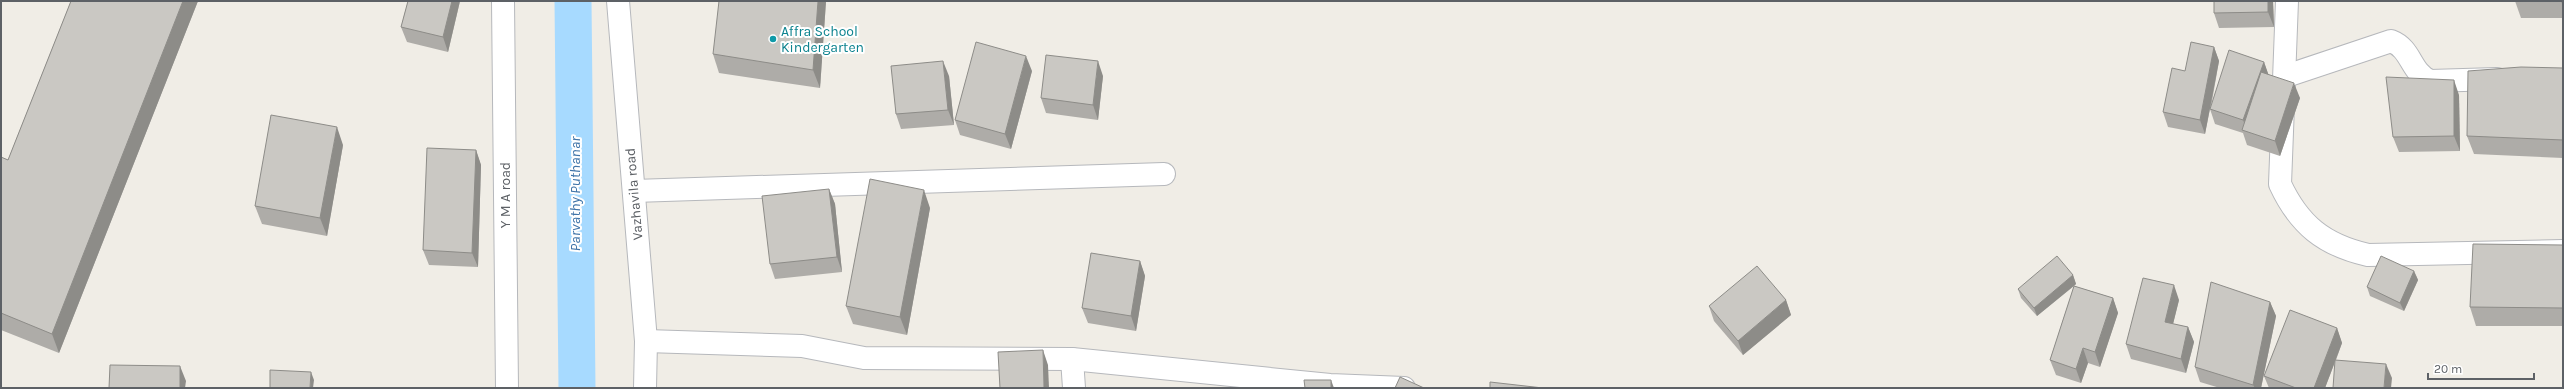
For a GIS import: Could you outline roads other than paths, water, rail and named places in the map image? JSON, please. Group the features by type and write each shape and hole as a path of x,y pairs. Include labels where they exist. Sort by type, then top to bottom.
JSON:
{"street":[{"name":"Y M A road","path":"503,1 507,388"},
{"name":"Vazhavila road","path":"618,1 646,341 645,388"},
{"path":"2287,1 2286,76 2280,184 2298,215 2323,238 2343,250 2368,255 2563,251"},
{"path":"2286,76 2391,41 2401,44 2408,52 2420,76 2430,80 2517,79"},
{"path":"634,191 1164,174"},
{"path":"646,341 802,346 864,358 1072,359 1330,385 1404,388"},
{"path":"1072,359 1074,388"}],"waterway":[{"name":"Parvathy Puthanar","path":"573,1 577,388"}],"place":[{"name":"Affra School Kindergarten","path":"773,39"}]}
